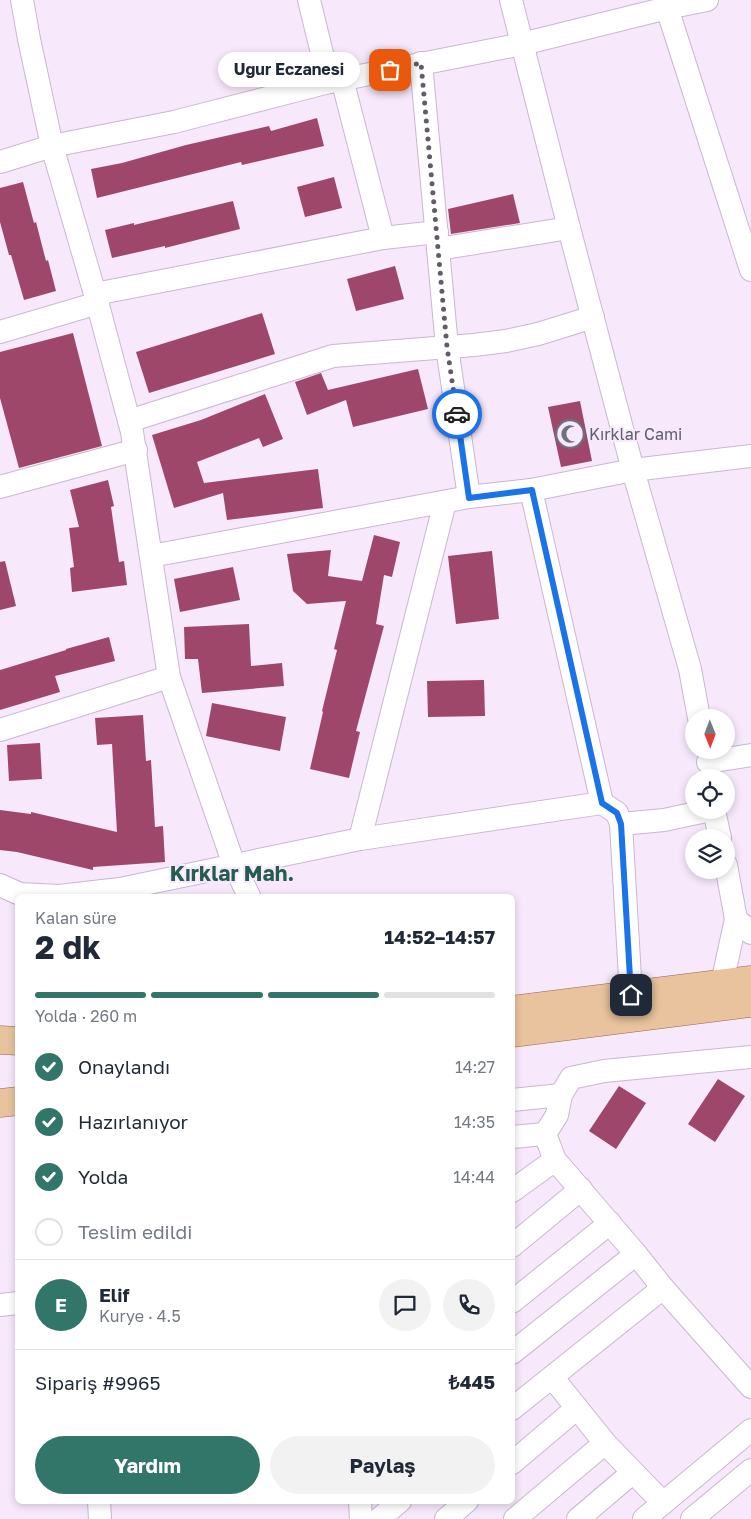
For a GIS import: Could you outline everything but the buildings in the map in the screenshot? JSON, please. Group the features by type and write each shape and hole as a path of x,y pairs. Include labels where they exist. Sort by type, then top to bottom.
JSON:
{"main road":[{"path":"515,1010 751,980"},
{"path":"515,1033 751,1003"},
{"path":"0,1040 15,1041"},
{"path":"0,1103 15,1101"}],"street":[{"path":"22,0 52,146 96,298 136,450 169,677 234,866 249,894"},
{"path":"309,0 383,238"},
{"path":"511,0 633,470 690,669 697,709"},
{"path":"0,162 52,146 174,122 335,80 522,44 667,8 708,0"},
{"path":"667,8 751,268"},
{"path":"421,63 447,347 469,498"},
{"path":"0,332 96,298 383,238 438,240 569,228"},
{"path":"129,421 333,356 506,341 538,334 593,317"},
{"path":"0,487 136,450"},
{"path":"151,556 445,502 532,490 633,470 751,456"},
{"path":"532,490 602,803"},
{"path":"360,839 445,502"},
{"path":"0,730 169,677"},
{"path":"708,763 751,755"},
{"path":"90,894 360,839 602,803 617,813 621,824 631,995"},
{"path":"621,824 664,820 685,816"},
{"path":"722,984 743,926 730,879"},
{"path":"0,885 20,894"},
{"path":"545,1134 557,1115 562,1095 571,1078 604,1072 751,1056"},
{"path":"515,1100 562,1095"},
{"path":"515,1137 545,1134"},
{"path":"545,1134 555,1160 663,1288 751,1387"},
{"path":"515,1189 555,1160"},
{"path":"515,1244 581,1190"},
{"path":"515,1300 610,1223"},
{"path":"515,1351 636,1254"},
{"path":"515,1407 663,1288"},
{"path":"0,1305 15,1303"},
{"path":"552,1377 605,1443 663,1503"},
{"path":"515,1460 577,1408"},
{"path":"644,1519 751,1430"},
{"path":"515,1519 605,1443"},
{"path":"692,1519 751,1470"},
{"path":"578,1519 632,1473"},
{"path":"98,1504 100,1519"},
{"path":"360,1504 361,1519"},
{"path":"379,1519 396,1504"},
{"path":"446,1519 464,1504"}],"way so far":[{"path":"390,70 421,63 447,347 457,414"}],"place":[{"name":"Uğur Eczanesi","path":"390,70"},
{"name":"Kırklar Cami","path":"570,434"}],"district":[{"name":"Kırklar Mah.","path":"232,873"}],"route":[{"path":"457,414 469,498 532,490 602,803 617,813 621,824 631,995"}]}
